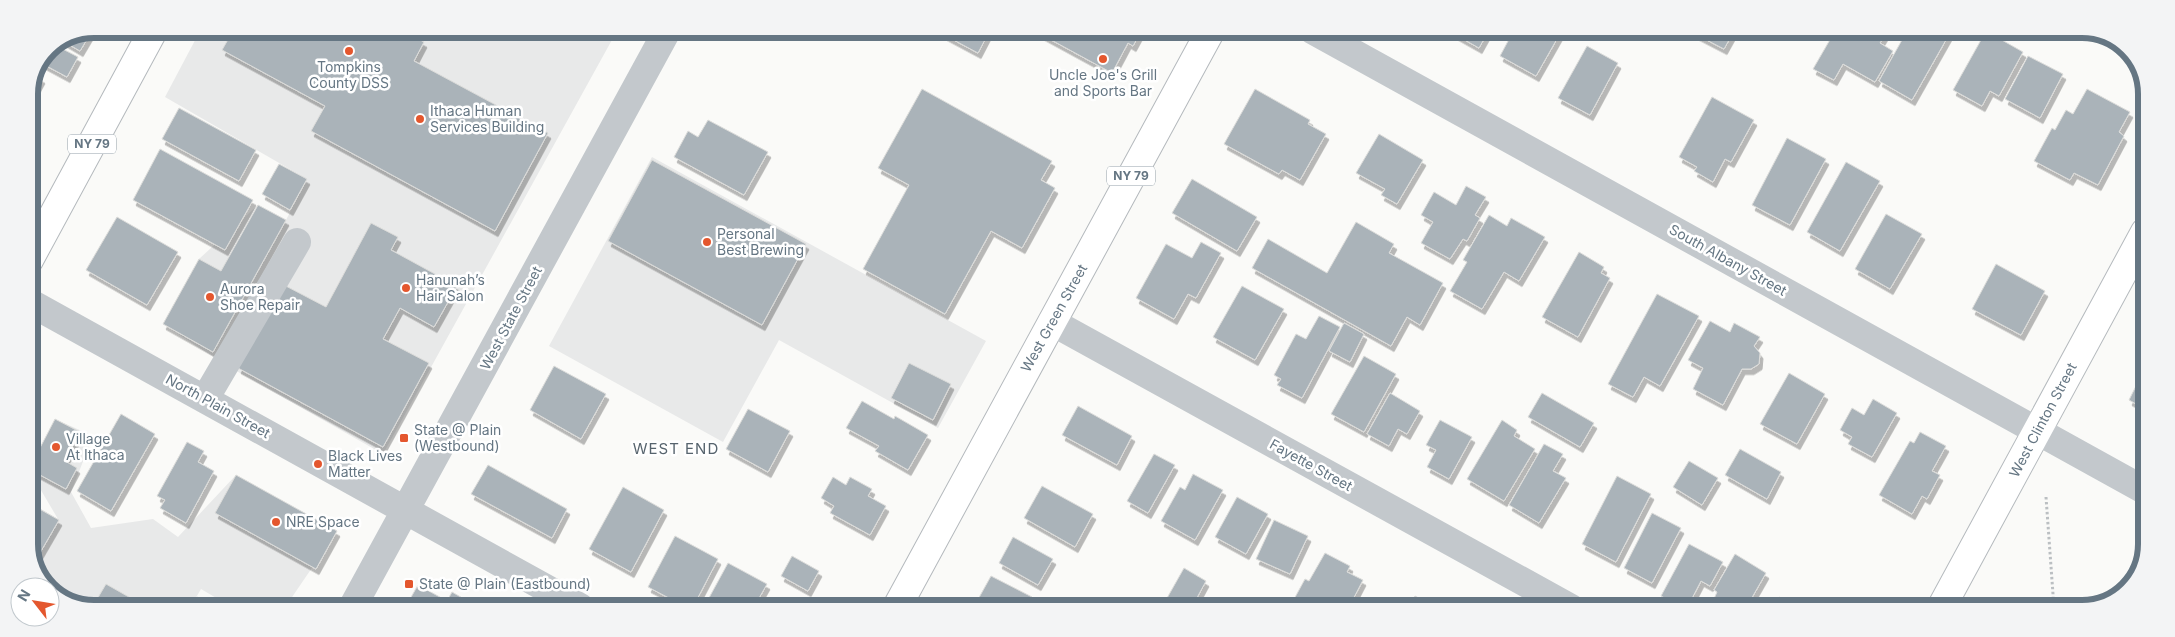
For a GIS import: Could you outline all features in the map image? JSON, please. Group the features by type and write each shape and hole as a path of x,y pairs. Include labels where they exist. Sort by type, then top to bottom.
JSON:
{"main road":[{"name":"NY 79","path":"38,243 149,38"},
{"name":"West Green Street","path":"901,600 1207,38"},
{"name":"West Clinton Street","path":"1945,600 2137,248"}],"street":[{"name":"West State Street","path":"356,600 663,38"},
{"name":"South Albany Street","path":"1326,38 2138,487"},
{"path":"205,399 297,242"},
{"name":"North Plain Street","path":"38,307 567,600"},
{"name":"Fayette Street","path":"1052,322 1556,600"}],"path":[{"path":"2046,497 2053,600"}],"shaded area":[{"path":"196,38 613,38 383,454 224,364 163,324 199,259 258,205 286,220 307,179 165,97"},
{"path":"652,157 986,341 938,428 779,340 723,442 549,346"},
{"path":"55,419 93,436 71,492 91,528 153,519 178,537 236,475 337,531 290,600 220,600 201,589 195,600 94,600 79,598 60,588 60,577 48,577 40,561 38,507 58,519 38,485 38,452"}],"building":[{"name":"Ithaca Human Services Building","path":"229,38 416,38 424,42 414,61 548,133 495,231 311,131 325,106 222,50"},
{"path":"950,38 986,38 978,53"},
{"name":"Uncle Joe's Grill and Sports Bar","path":"1048,38 1137,38 1133,46 1128,43 1112,73"},
{"path":"1461,38 1485,38 1479,48"},
{"path":"1510,38 1557,38 1536,76 1500,56"},
{"path":"1703,38 1730,38 1724,49"},
{"path":"1831,38 1883,38 1880,43 1893,51 1875,82 1843,64 1834,80 1813,69"},
{"path":"1903,38 1947,38 1912,100 1879,81"},
{"path":"1982,38 1998,38 2023,52 1999,96 1990,91 1982,106 1953,90"},
{"path":"87,39 80,51 68,44"},
{"path":"1587,46 1618,63 1590,115 1558,98"},
{"path":"61,48 78,57 67,77 45,65"},
{"path":"2028,56 2063,74 2040,118 2005,99"},
{"path":"922,89 1052,161 1041,180 1055,188 1022,248 991,231 945,314 863,269 909,185 878,168"},
{"path":"1255,89 1310,120 1308,124 1326,134 1300,180 1282,170 1279,174 1224,144"},
{"path":"2087,89 2130,112 2119,132 2124,136 2098,185 2074,173 2070,180 2034,161 2052,128 2055,130 2066,110 2073,114"},
{"path":"1712,97 1754,120 1731,162 1725,159 1713,182 1694,171 1697,167 1679,157"},
{"path":"179,108 256,150 239,181 162,139"},
{"path":"708,120 768,152 744,195 674,157 688,131 698,137"},
{"path":"1379,134 1423,160 1397,204 1381,195 1385,189 1356,173"},
{"path":"1787,138 1826,159 1790,225 1752,205"},
{"path":"160,149 253,200 225,250 133,200"},
{"name":"Personal Best Brewing","path":"652,160 806,244 762,325 608,241"},
{"path":"1846,162 1880,181 1840,251 1807,232"},
{"path":"279,164 307,179 290,210 262,194"},
{"path":"1192,179 1257,217 1237,251 1172,213"},
{"path":"1466,186 1486,197 1475,215 1480,218 1467,241 1463,239 1450,259 1421,243 1433,222 1421,215 1434,192 1456,205"},
{"name":"Aurora Shoe Repair","path":"258,205 286,220 213,352 163,324 199,259 221,271"},
{"path":"1886,214 1922,234 1890,289 1855,269"},
{"path":"1489,215 1507,226 1511,218 1545,237 1519,281 1504,272 1482,309 1450,291 1467,262 1463,260"},
{"path":"117,217 178,252 147,305 86,270"},
{"path":"1356,222 1394,244 1389,253 1443,283 1420,325 1407,317 1391,346 1252,268 1268,239 1327,273"},
{"path":"371,223 398,237 391,250 457,286 434,327 400,308 383,339 429,363 383,447 238,368 284,285 326,307"},
{"path":"1201,242 1221,253 1196,298 1188,294 1174,319 1136,298 1166,244 1192,258"},
{"path":"1579,252 1604,267 1601,273 1610,278 1578,337 1542,317"},
{"path":"1996,264 2045,291 2021,335 1972,309"},
{"path":"1242,286 1284,309 1255,360 1213,337"},
{"path":"1657,294 1699,316 1660,386 1644,377 1633,397 1608,384"},
{"path":"1319,316 1340,327 1302,398 1277,385 1281,379 1274,375 1296,334 1306,339"},
{"path":"1710,321 1730,332 1734,323 1760,337 1754,346 1760,353 1759,364 1751,369 1742,369 1723,405 1693,389 1703,368 1688,360"},
{"path":"1344,323 1364,334 1350,362 1329,351"},
{"path":"1364,356 1396,374 1364,432 1331,414"},
{"path":"909,363 951,384 933,420 891,398"},
{"path":"554,366 606,394 581,439 530,410"},
{"path":"1789,373 1825,394 1797,444 1760,424"},
{"path":"2138,383 2138,405 2129,400"},
{"path":"1390,393 1420,411 1407,434 1398,429 1389,446 1367,434"},
{"path":"1542,393 1594,423 1580,447 1528,417"},
{"path":"1873,399 1897,413 1872,457 1848,444 1852,437 1840,430 1852,408 1864,415"},
{"path":"862,401 894,419 895,416 928,435 908,470 875,451 879,446 846,428"},
{"path":"1078,406 1132,436 1117,465 1062,435"},
{"path":"748,409 790,431 768,472 726,449"},
{"path":"121,414 155,434 111,511 77,491"},
{"name":"Village At Ithaca","path":"55,419 80,432 65,461 77,468 66,489 38,474 38,452"},
{"path":"1440,420 1472,437 1449,479 1427,467 1436,450 1426,445"},
{"path":"1502,420 1517,430 1514,436 1535,449 1504,501 1467,479"},
{"path":"1920,432 1946,446 1932,471 1940,475 1927,499 1922,496 1912,514 1879,495 1910,441 1914,443"},
{"path":"187,442 204,451 198,462 214,471 186,523 160,508 165,500 157,496"},
{"path":"1544,444 1563,454 1553,471 1566,478 1539,523 1509,505"},
{"path":"1740,449 1781,472 1767,499 1725,475"},
{"path":"1154,454 1175,465 1148,513 1127,501"},
{"path":"1689,461 1718,478 1702,505 1673,487"},
{"path":"488,465 567,509 552,538 471,494"},
{"path":"1193,474 1223,490 1195,540 1161,521 1180,487 1185,490"},
{"name":"NRE Space","path":"236,475 337,531 316,569 215,513"},
{"path":"1617,476 1651,494 1616,562 1582,544"},
{"path":"833,477 846,485 850,477 872,489 868,496 886,506 870,535 830,513 834,506 821,498"},
{"path":"1042,486 1093,514 1075,547 1024,518"},
{"path":"623,487 664,510 631,572 589,549"},
{"path":"1237,497 1268,514 1246,554 1215,537"},
{"path":"38,508 59,520 39,554"},
{"path":"1652,513 1681,528 1652,583 1624,568"},
{"path":"1274,520 1308,536 1290,574 1256,559"},
{"path":"675,536 718,559 697,600 673,600 648,587"},
{"path":"1013,537 1053,559 1038,585 999,563"},
{"path":"1689,544 1723,562 1710,586 1701,581 1691,600 1668,600 1661,596"},
{"path":"1325,553 1350,566 1347,572 1363,580 1353,600 1337,600 1333,598 1332,600 1294,600 1305,579 1309,581"},
{"path":"1735,554 1766,573 1751,600 1714,600 1717,592 1714,590"},
{"path":"792,556 819,571 808,591 781,576"},
{"path":"728,563 767,584 758,600 708,600"},
{"path":"1184,568 1206,581 1196,600 1166,600"},
{"path":"991,576 1032,597 1030,600 978,600"},
{"path":"106,584 134,600 97,600"},
{"path":"418,585 445,600 409,600"},
{"path":"452,592 466,600 448,600"},
{"path":"1415,596 1422,600 1413,600"}],"place":[{"name":"Tompkins County DSS","path":"349,51"},
{"name":"Uncle Joe's Grill and Sports Bar","path":"1103,59"},
{"name":"Ithaca Human Services Building","path":"420,119"},
{"name":"Personal Best Brewing","path":"707,242"},
{"name":"Hanunah’s Hair Salon","path":"406,288"},
{"name":"Aurora Shoe Repair","path":"210,297"},
{"name":"State @ Plain (Westbound)","path":"404,438"},
{"name":"Village At Ithaca","path":"56,447"},
{"name":"Black Lives Matter","path":"318,464"},
{"name":"NRE Space","path":"276,522"},
{"name":"State @ Plain (Eastbound)","path":"409,584"}],"district":[{"name":"WEST END","path":"676,449"}]}
